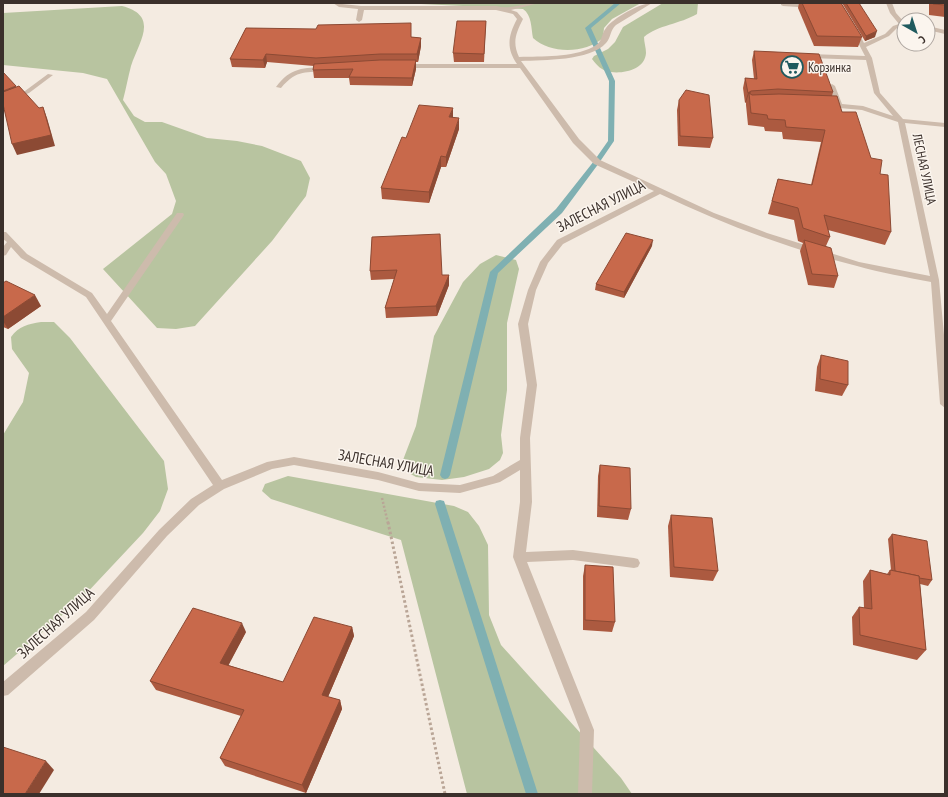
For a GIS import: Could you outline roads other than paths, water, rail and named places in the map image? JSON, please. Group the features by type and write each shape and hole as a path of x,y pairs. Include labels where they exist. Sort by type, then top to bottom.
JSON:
{"street":[{"name":"ЗАЛЕСНАЯ УЛИЦА","path":"336,3 340,6 361,8 496,8 515,13 520,19 510,38 512,50 576,141 597,162 711,215 814,252 858,264 935,280"},
{"path":"504,10 536,3"},
{"path":"517,59 561,56 594,49 604,42 609,28 616,22 650,3"},
{"path":"889,3 896,16"},
{"path":"783,4 817,6"},
{"path":"359,20 361,8"},
{"name":"ЛЕСНАЯ УЛИЦА","path":"852,26 869,58 877,93 900,121 935,280 945,404"},
{"path":"863,46 887,35 896,26"},
{"path":"810,56 869,58"},
{"path":"396,66 522,66"},
{"path":"279,87 288,75 296,71 336,68"},
{"path":"3,101 27,92 50,75"},
{"path":"832,86 839,105"},
{"path":"816,104 863,108 900,121 945,125"},
{"name":"ЗАЛЕСНАЯ УЛИЦА","path":"3,690 90,616 163,533 195,502 220,486 271,465 294,461 378,476 419,486 460,489 496,479 525,462 525,438 532,385 523,324 532,290 544,262 560,242 661,191"},
{"path":"107,320 180,215"},
{"path":"3,234 24,256 89,295 220,486"},
{"path":"3,253 11,242"},
{"path":"525,462 526,502 519,557 587,730 584,794"},
{"path":"519,557 573,554 634,563"}],"waterway":[{"path":"445,475 494,272 559,211 597,162 611,141 612,81 588,28 618,3"},
{"path":"440,504 532,794"}],"place":[{"name":"Корзинка","path":"792,67"}]}
